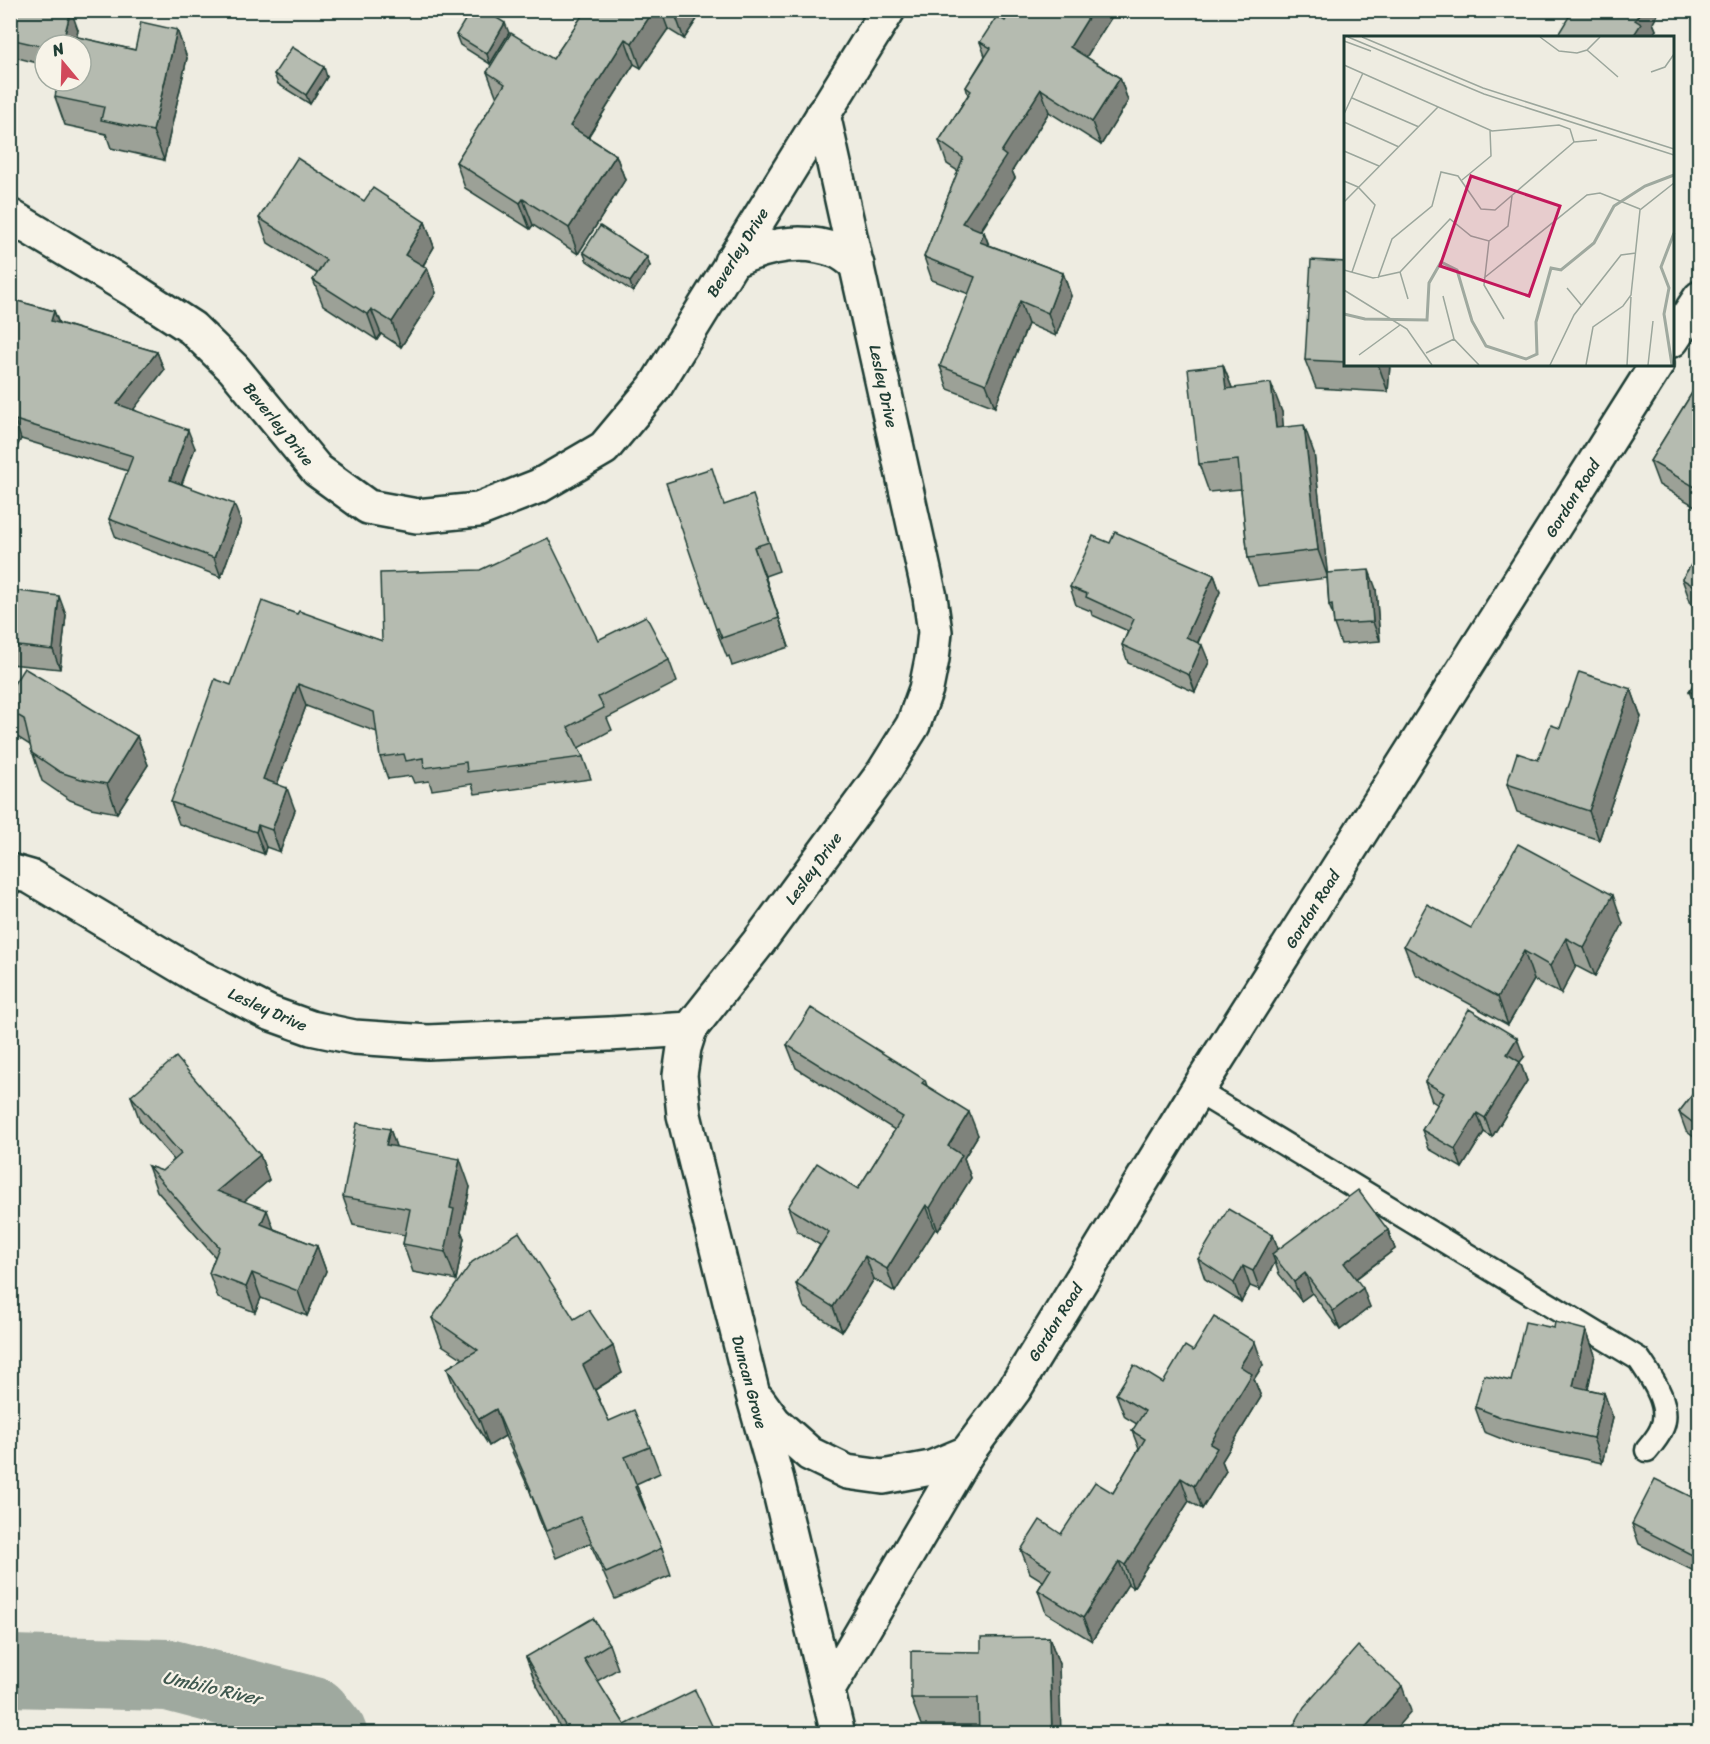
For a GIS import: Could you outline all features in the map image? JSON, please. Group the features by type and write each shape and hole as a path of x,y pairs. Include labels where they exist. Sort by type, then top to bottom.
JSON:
{"street":[{"path":"823,114 888,10"},
{"name":"Beverley Drive","path":"10,216 192,328 234,369 317,470 368,507 417,516 478,510 539,486 603,448 655,387 823,114"},
{"name":"Lesley Drive","path":"10,871 31,877 199,977 269,1013 311,1028 354,1037 428,1042 690,1029 758,943 883,773 913,725 926,689 932,659 935,632 930,597 823,114"},
{"path":"731,262 780,244 813,245 839,252 857,265"},
{"path":"1674,337 1700,298"},
{"name":"Gordon Road","path":"828,1690 967,1453 1014,1390 1197,1091 1656,366"},
{"name":"Duncan Grove","path":"690,1029 684,1048 680,1075 684,1115 752,1391 777,1480 838,1734"},
{"path":"752,1391 774,1422 810,1454 847,1472 882,1478 931,1468 967,1453"}],"lane":[{"path":"1197,1091 1618,1344 1639,1359 1654,1383 1665,1409 1663,1428 1647,1450"}],"building":[{"path":"10,10 71,10 65,33 33,33 33,44 10,39"},
{"path":"471,10 484,10 505,23 487,54 456,35"},
{"path":"586,10 654,10 632,43 625,39 570,126 616,155 569,228 523,199 520,203 456,162 505,84 487,72 511,33 553,59"},
{"path":"1012,10 1093,10 1070,47 1120,78 1092,122 1041,89 1001,152 1006,156 962,223 984,232 980,242 1063,273 1048,313 1020,301 986,384 940,366 975,277 924,257 963,158 939,141 971,91 966,87 991,48 980,42 997,16 1005,21"},
{"path":"1573,10 1642,10 1635,20 1641,24 1633,36 1557,36"},
{"path":"141,22 177,30 153,131 101,120 104,107 55,97 56,93 93,93 93,40 135,50"},
{"path":"292,47 324,67 306,95 274,74"},
{"path":"297,158 364,201 373,188 425,222 405,255 427,268 392,322 371,309 368,315 313,280 326,260 259,218"},
{"path":"600,226 647,257 630,282 583,252"},
{"path":"1311,260 1344,262 1344,362 1305,360"},
{"path":"10,299 54,311 51,321 157,352 117,404 188,430 170,480 234,504 214,558 109,519 133,456 15,420 10,429"},
{"path":"1223,365 1226,389 1271,383 1276,428 1304,425 1318,550 1248,558 1238,460 1199,464 1188,369"},
{"path":"1700,380 1700,490 1650,461"},
{"path":"712,468 724,505 753,495 769,542 754,547 779,618 722,638 718,628 716,629 666,483"},
{"path":"1115,532 1214,575 1186,637 1202,645 1189,675 1122,645 1134,619 1070,587 1093,536 1110,543"},
{"path":"548,538 598,640 646,616 669,660 598,697 604,708 568,727 583,757 467,772 466,762 424,768 423,758 406,761 404,754 380,757 374,712 298,684 263,779 287,788 272,830 258,825 256,832 171,802 215,679 231,685 262,601 297,614 299,611 382,641 380,573 480,570"},
{"path":"1700,551 1700,590 1682,579"},
{"path":"1369,570 1373,622 1334,624 1332,604 1329,605 1327,573"},
{"path":"10,590 59,596 53,650 10,645"},
{"path":"24,668 137,736 107,784 60,772 32,753 24,719 10,711 10,690"},
{"path":"1579,672 1631,689 1589,811 1507,784 1517,753 1538,760 1551,725 1560,728"},
{"path":"1700,675 1700,697 1689,691"},
{"path":"1518,844 1613,895 1584,948 1566,938 1550,966 1524,951 1498,997 1404,946 1427,904 1471,928"},
{"path":"811,1008 925,1080 922,1083 969,1112 948,1146 962,1155 930,1208 926,1205 887,1269 865,1256 833,1307 796,1284 829,1232 788,1207 817,1163 858,1189 903,1117 787,1045"},
{"path":"1469,1009 1517,1038 1507,1054 1520,1062 1485,1118 1477,1113 1455,1149 1422,1130 1444,1093 1425,1082"},
{"path":"176,1057 260,1155 217,1191 267,1210 261,1224 317,1246 298,1291 252,1273 246,1287 209,1273 219,1247 148,1166 162,1171 181,1154 131,1096"},
{"path":"1700,1085 1700,1128 1679,1112"},
{"path":"357,1123 390,1129 386,1145 460,1159 450,1208 454,1209 445,1252 403,1244 410,1209 343,1197"},
{"path":"1358,1190 1388,1230 1344,1263 1363,1288 1333,1311 1305,1273 1294,1282 1272,1254"},
{"path":"1228,1209 1273,1235 1253,1271 1243,1266 1234,1283 1198,1259"},
{"path":"519,1232 574,1319 589,1310 613,1346 583,1365 609,1421 634,1410 650,1447 625,1457 637,1486 635,1487 662,1548 606,1573 580,1517 546,1531 496,1409 479,1419 447,1368 478,1350 432,1318 472,1262"},
{"path":"1214,1317 1255,1342 1240,1366 1252,1374 1210,1444 1217,1448 1194,1486 1181,1478 1125,1565 1119,1561 1083,1618 1038,1590 1051,1569 1021,1550 1040,1520 1061,1534 1095,1482 1113,1493 1145,1439 1132,1431 1145,1411 1116,1394 1134,1365 1163,1383 1185,1346 1193,1351"},
{"path":"1525,1322 1554,1328 1555,1322 1586,1330 1573,1386 1604,1393 1593,1438 1503,1418 1475,1407 1484,1375 1511,1381"},
{"path":"1655,1479 1700,1501 1700,1555 1698,1558 1632,1524"},
{"path":"593,1618 609,1644 584,1659 625,1725 695,1690 716,1734 573,1734 572,1732 570,1734 526,1657"},
{"path":"1049,1637 1052,1734 979,1734 978,1698 911,1698 911,1651 981,1652 981,1638"},
{"path":"1358,1646 1402,1686 1362,1731 1360,1728 1356,1734 1289,1734 1304,1707"}],"waterway":[{"name":"Umbilo River","path":"10,1671 168,1675 314,1713 331,1734"}]}
